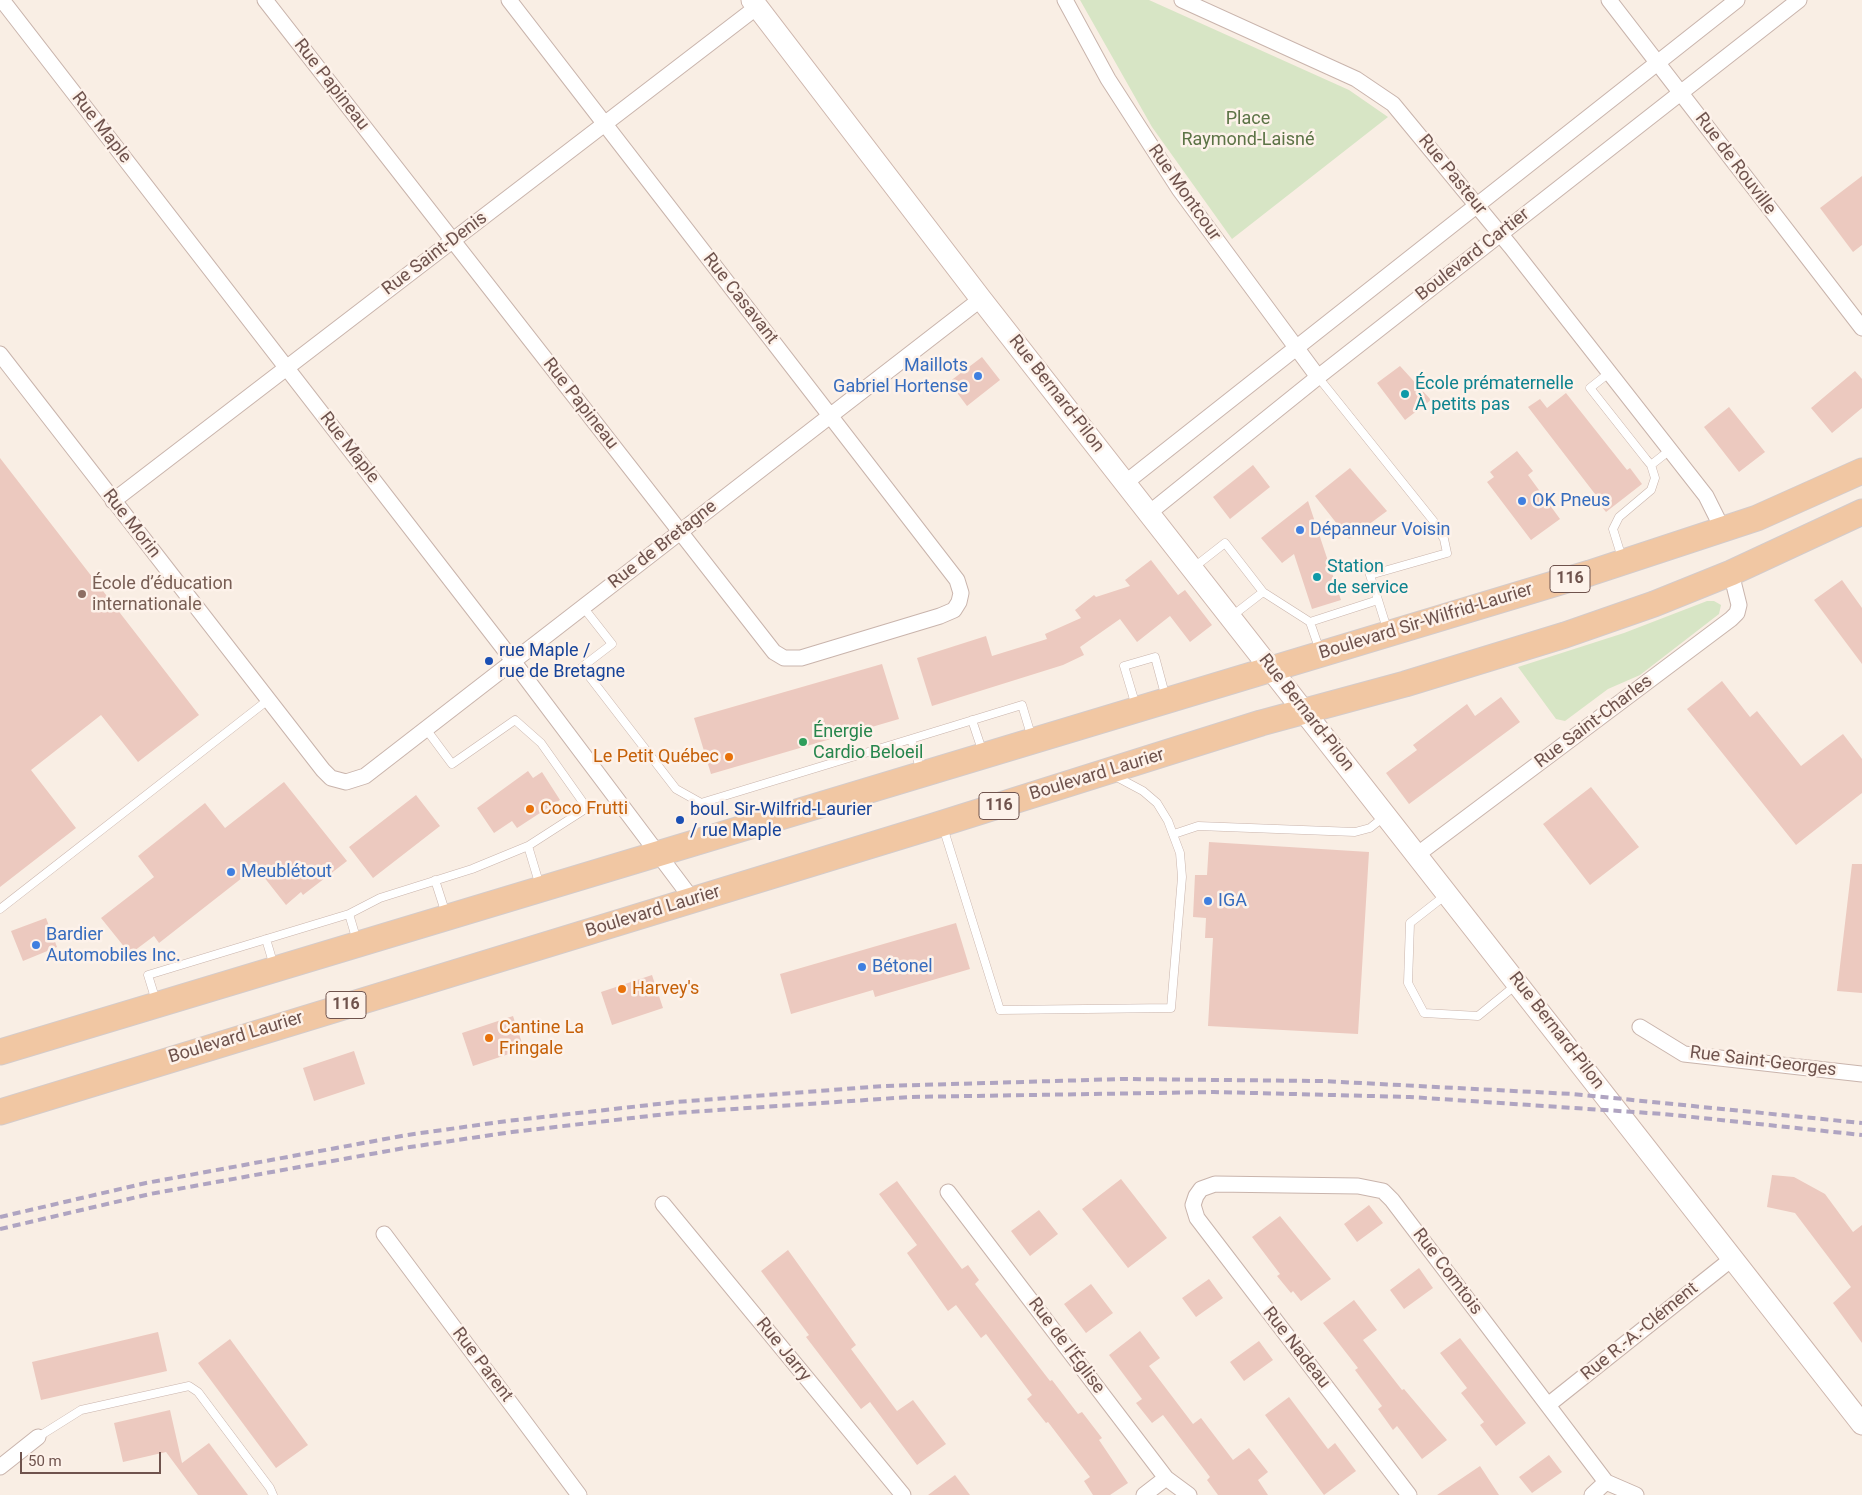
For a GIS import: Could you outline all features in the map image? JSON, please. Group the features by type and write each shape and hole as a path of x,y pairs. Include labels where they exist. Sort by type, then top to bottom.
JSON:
{"main road":[{"name":"Boulevard Sir-Wilfrid-Laurier","path":"1271,668 1723,530 1862,472"},
{"name":"116","path":"1305,710 1405,684 1566,634 1662,601 1731,573 1862,512"},
{"name":"116","path":"0,1052 1271,668"},
{"name":"Boulevard Laurier","path":"0,1112 1305,710"}],"street":[{"name":"Rue Maple","path":"2,0 513,662 658,852 692,900"},
{"name":"Rue Papineau","path":"265,0 768,646 784,658 801,658 940,616 954,610 959,602"},
{"name":"Rue Casavant","path":"509,0 957,580 961,589 959,602"},
{"name":"Rue Montcour","path":"1065,0 1108,79 1179,189 1318,378"},
{"name":"Rue Pasteur","path":"1182,0 1356,79 1383,96 1402,114 1500,234 1706,496 1723,530"},
{"name":"Rue de Rouville","path":"1609,0 1862,328"},
{"name":"Boulevard Cartier","path":"1126,483 1737,0"},
{"name":"Boulevard Cartier","path":"1149,513 1500,234 1799,0"},
{"name":"Rue Saint-Denis","path":"113,501 604,123 755,3"},
{"name":"Rue Bernard-Pilon","path":"755,3 981,299 1230,618 1418,854 1862,1424"},
{"name":"Rue de Bretagne","path":"341,781 351,782 361,778 981,299"},
{"name":"Rue Morin","path":"0,354 323,770 331,778 341,781"},
{"name":"Rue Saint-Charles","path":"1418,854 1732,619 1737,613 1739,605 1731,573"},
{"name":"Rue Saint-Georges","path":"1640,1027 1684,1054 1862,1074"},
{"name":"Rue Comtois","path":"1196,1196 1201,1189 1215,1184 1358,1186 1383,1191 1392,1200 1606,1482 1636,1495"},
{"name":"Rue de l'Église","path":"948,1192 1166,1478 1189,1495"},
{"name":"Rue Nadeau","path":"1196,1196 1194,1210 1205,1230 1409,1495"},
{"name":"Rue Jarry","path":"664,1204 897,1493"},
{"name":"Rue Parent","path":"384,1234 579,1495"},
{"name":"Rue R.-A.-Clément","path":"1548,1405 1733,1258"},
{"path":"0,1467 38,1436"},
{"path":"1144,1495 1166,1478"},
{"path":"1592,1495 1606,1482"}],"lane":[{"path":"1609,373 1590,388 1651,465 1655,478 1651,490 1619,517 1613,529 1623,562"},
{"path":"1318,378 1435,523 1444,539 1447,553 1370,575 1388,633"},
{"path":"1651,465 1670,450"},
{"path":"1192,569 1225,543 1264,592 1310,622 1320,654"},
{"path":"1230,618 1264,592"},
{"path":"1310,622 1378,600"},
{"path":"583,607 612,644 582,667 676,789 701,803 1022,705 1032,740"},
{"path":"1136,708 1124,666 1155,657 1167,700"},
{"path":"0,910 268,700"},
{"path":"156,1004 148,975 349,914 380,898 472,869 528,846 587,808 541,743 515,720 452,764 426,729"},
{"path":"972,720 983,754"},
{"path":"911,739 921,773"},
{"path":"942,823 1000,1010 1171,1008 1182,877 1180,853 1174,834 1163,812 1150,796 1107,771"},
{"path":"1174,834 1198,826 1355,832 1370,828 1387,815"},
{"path":"528,846 540,888"},
{"path":"435,880 446,916"},
{"path":"1448,893 1410,923 1408,983 1424,1013 1478,1016 1519,983"},
{"path":"349,914 358,943"},
{"path":"266,940 274,968"},
{"path":"38,1436 81,1410 189,1386 198,1392 270,1488 273,1495"}],"green space":[{"name":"Place Raymond-Laisné","path":"1080,0 1149,0 1349,90 1388,117 1232,239 1152,127"},
{"path":"1707,601 1714,601 1721,605 1719,614 1640,675 1608,689 1565,721 1556,719 1518,667 1624,633"}],"building":[{"path":"1862,176 1862,245 1853,252 1820,208"},
{"path":"982,357 1000,380 967,406 949,382"},
{"name":"École prématernelle À petits pas","path":"1400,366 1431,400 1405,420 1377,383"},
{"path":"1855,371 1862,379 1862,408 1832,433 1811,408"},
{"path":"1566,393 1627,470 1630,468 1642,484 1606,512 1593,496 1595,494 1528,407 1540,399 1547,408"},
{"path":"1729,407 1765,452 1739,472 1704,427"},
{"path":"1517,451 1533,471 1528,475 1560,519 1531,540 1487,482 1494,477 1490,472"},
{"path":"0,458 199,715 138,762 101,715 31,770 76,828 0,887"},
{"path":"1253,465 1270,487 1230,519 1213,497"},
{"path":"1350,468 1387,511 1349,539 1315,496"},
{"path":"1308,501 1341,600 1312,609 1294,554 1282,563 1261,538"},
{"path":"1151,560 1178,595 1185,590 1212,625 1190,642 1170,616 1137,642 1120,619 1080,647 1084,655 1063,665 932,706 917,658 986,636 992,656 1047,639 1045,634 1081,618 1075,610 1094,595 1096,597 1130,586 1125,580"},
{"path":"1842,580 1862,608 1862,664 1814,600"},
{"path":"882,664 899,719 711,774 694,718"},
{"path":"1722,681 1750,717 1757,711 1801,766 1843,734 1862,759 1862,793 1796,845 1687,709"},
{"path":"1501,697 1520,722 1409,804 1386,773 1417,750 1413,745 1467,704 1475,716"},
{"path":"528,771 533,778 542,772 560,800 517,828 512,821 494,833 477,808"},
{"path":"284,782 347,861 303,895 301,892 286,905 256,867 159,943 154,936 130,954 101,918 154,877 138,856 205,803 225,828"},
{"path":"1591,787 1639,847 1590,885 1543,824"},
{"path":"416,795 440,826 373,878 349,847"},
{"path":"1209,842 1369,852 1358,1034 1208,1026 1213,938 1205,938 1206,918 1193,917 1195,875 1207,875"},
{"path":"1852,864 1862,864 1862,993 1837,991"},
{"path":"46,918 57,947 23,961 11,931"},
{"path":"956,923 970,969 875,997 873,990 791,1014 780,974"},
{"path":"652,975 663,1008 612,1025 601,992"},
{"path":"513,1016 524,1049 473,1066 462,1033"},
{"path":"354,1051 365,1084 314,1101 303,1068"},
{"path":"1772,1175 1794,1177 1825,1194 1853,1232 1862,1225 1862,1343 1833,1303 1851,1287 1795,1213 1767,1207"},
{"path":"1121,1179 1167,1238 1128,1268 1082,1209"},
{"path":"897,1181 962,1269 968,1265 979,1280 975,1284 1050,1381 1052,1380 1078,1414 1082,1412 1102,1438 1099,1440 1128,1483 1110,1495 1093,1495 1084,1481 1090,1477 1048,1422 1046,1423 1027,1399 1032,1395 986,1334 981,1338 956,1305 948,1311 907,1253 917,1245 879,1194"},
{"path":"1369,1205 1383,1223 1357,1242 1344,1224"},
{"path":"1039,1210 1058,1234 1030,1256 1011,1231"},
{"path":"1280,1216 1331,1279 1301,1301 1293,1291 1291,1293 1277,1276 1280,1274 1252,1237"},
{"path":"788,1250 856,1345 851,1349 897,1411 913,1400 946,1444 917,1465 870,1402 861,1409 806,1337 809,1335 761,1271"},
{"path":"1419,1268 1433,1288 1404,1309 1390,1290"},
{"path":"1209,1279 1223,1298 1196,1317 1182,1298"},
{"path":"1091,1284 1113,1313 1086,1333 1064,1304"},
{"path":"1354,1300 1377,1330 1363,1340 1402,1390 1404,1389 1447,1440 1422,1459 1397,1426 1393,1430 1378,1409 1382,1406 1355,1370 1358,1368 1323,1323"},
{"path":"1140,1331 1160,1358 1149,1366 1193,1424 1201,1418 1233,1460 1249,1448 1268,1472 1258,1480 1268,1495 1218,1495 1207,1480 1210,1477 1163,1415 1152,1423 1136,1403 1142,1399 1109,1355"},
{"path":"158,1332 167,1371 41,1400 32,1362"},
{"path":"1460,1338 1526,1423 1496,1446 1480,1425 1484,1422 1461,1393 1467,1388 1440,1353"},
{"path":"230,1339 308,1445 276,1468 198,1363"},
{"path":"1259,1341 1273,1360 1244,1381 1230,1362"},
{"path":"1289,1397 1328,1449 1335,1443 1356,1471 1324,1495 1265,1415"},
{"path":"170,1410 182,1463 209,1443 248,1495 198,1495 166,1452 123,1462 114,1423"},
{"path":"1549,1455 1562,1472 1532,1493 1519,1477"},
{"path":"1480,1466 1499,1495 1437,1495"},
{"path":"955,1475 970,1495 928,1495"}],"railway":[{"path":"0,1217 146,1183 407,1135 507,1121 676,1102 884,1086 1123,1079 1321,1081 1573,1094 1862,1123"},
{"path":"0,1229 150,1194 410,1147 512,1132 675,1113 910,1097 1214,1092 1410,1097 1664,1114 1862,1135"}],"place":[{"name":"Maillots Gabriel Hortense","path":"978,376"},
{"name":"École prématernelle À petits pas","path":"1405,394"},
{"name":"OK Pneus","path":"1522,501"},
{"name":"Dépanneur Voisin","path":"1300,530"},
{"name":"Station de service","path":"1317,577"},
{"name":"École d’éducation internationale","path":"82,594"},
{"name":"rue Maple / rue de Bretagne","path":"489,661"},
{"name":"Énergie Cardio Beloeil","path":"803,742"},
{"name":"Le Petit Québec","path":"729,757"},
{"name":"Coco Frutti","path":"530,809"},
{"name":"boul. Sir-Wilfrid-Laurier / rue Maple","path":"680,820"},
{"name":"Meublétout","path":"231,872"},
{"name":"IGA","path":"1208,901"},
{"name":"Bardier Automobiles Inc.","path":"36,945"},
{"name":"Bétonel","path":"862,967"},
{"name":"Harvey's","path":"622,989"},
{"name":"Cantine La Fringale","path":"489,1038"}]}
